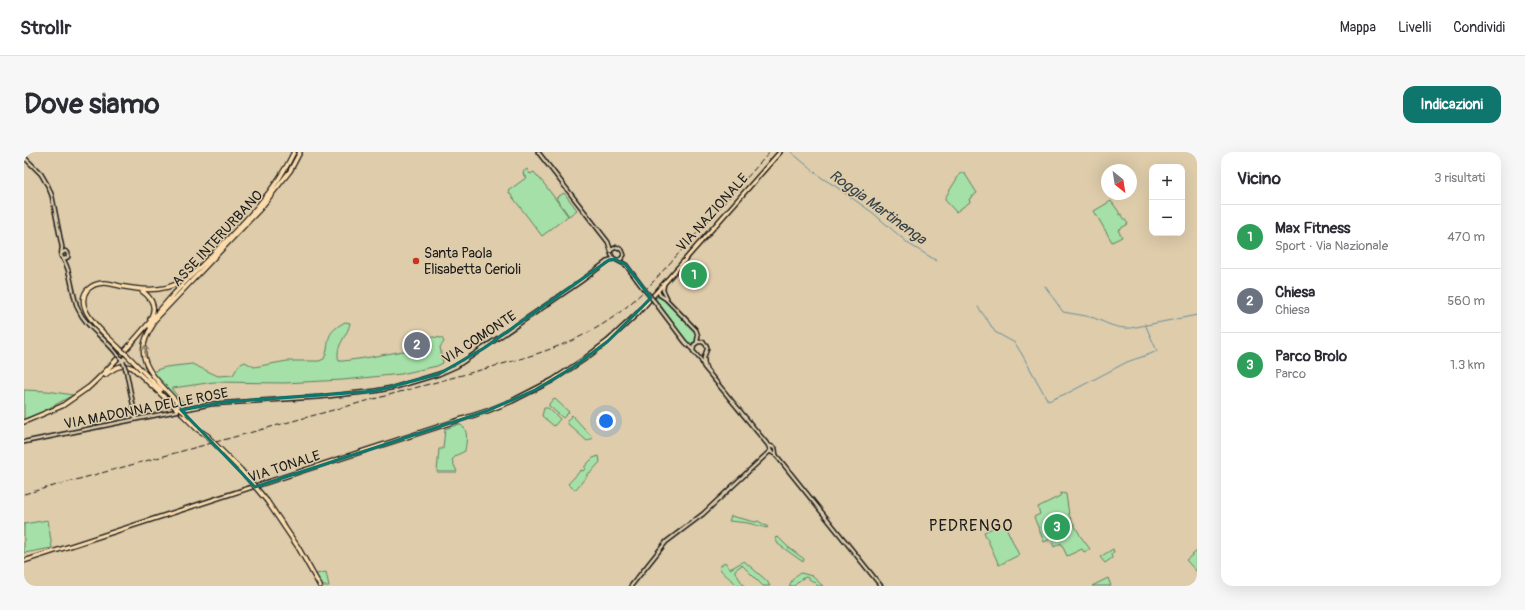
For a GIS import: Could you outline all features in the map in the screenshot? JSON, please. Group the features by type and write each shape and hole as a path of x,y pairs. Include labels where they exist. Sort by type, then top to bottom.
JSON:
{"highway":[{"name":"ASSE INTERURBANO","path":"220,246 267,195 285,169 294,152"},
{"name":"ASSE INTERURBANO","path":"142,332 157,319 260,209 290,171 300,152"},
{"path":"179,408 87,315 83,303 85,295 90,288 100,283 141,290 162,289 179,283 188,277 214,250 220,246"},
{"path":"87,388 130,346 174,295 220,246"},
{"path":"130,346 131,342 148,322 153,313 152,301 148,295 141,290"},
{"path":"157,319 147,335 144,347 144,357 153,378 176,401 183,414 208,436 241,470 267,501 289,532 320,586"},
{"path":"24,422 62,406 112,369 123,366 129,366 136,370 179,408"}],"main road":[{"name":"VIA NAZIONALE","path":"547,384 575,366 628,323 780,152"},
{"name":"VIA TONALE","path":"24,561 487,411 547,384"}],"street":[{"path":"538,152 608,242 614,259"},
{"path":"24,157 41,174 55,202 62,247 61,256 66,258"},
{"path":"608,242 622,250 626,265"},
{"path":"62,247 68,254 66,263 76,302 82,315 117,354 126,370 136,419"},
{"path":"617,247 612,248 609,260 618,260 626,265 684,341 698,356 706,369 768,444 773,447 776,451 776,455"},
{"path":"62,253 66,252"},
{"path":"618,260 622,259 624,255"},
{"name":"VIA COMONTE","path":"320,397 385,390 450,370 489,345 609,260"},
{"path":"665,282 664,290 667,300"},
{"path":"658,291 660,295 667,300 696,330 708,348 704,359 706,369"},
{"name":"VIA NAZIONALE","path":"645,305 655,296 662,297 667,300"},
{"path":"693,350 698,336 696,330"},
{"path":"684,341 690,344 703,342"},
{"path":"698,356 705,354"},
{"name":"VIA MADONNA DELLE ROSE","path":"24,442 211,404 320,397"},
{"path":"768,444 770,452 776,455 881,586"},
{"path":"631,586 666,542 703,514 770,452 773,447"},
{"path":"770,452 776,451"}],"highlighted area":[{"path":"615,259 626,265 651,298 608,341 575,366 535,390 487,411 255,487 181,410 225,402 375,391 439,374 484,348 609,260"}],"green space":[{"path":"527,169 530,174 534,172 568,216 542,236 508,191 527,177 524,176 523,172"},
{"path":"961,172 965,174 977,193 969,199 970,202 956,212 945,200 945,198"},
{"path":"564,193 577,210 569,216 556,198"},
{"path":"1111,201 1119,212 1119,215 1121,214 1128,224 1118,230 1122,237 1112,242 1094,211"},
{"path":"658,297 666,301 695,332 697,335 695,342 687,342 655,298"},
{"path":"345,322 350,323 338,351 339,361 403,351 420,352 423,349 424,339 433,337 442,338 444,342 440,347 443,363 437,366 401,374 343,380 284,383 214,382 173,388 173,391 184,403 184,407 168,391 154,373 156,370 166,367 192,364 218,376 233,375 239,365 245,362 254,367 287,361 319,361 324,359 330,334"},
{"path":"24,390 47,391 73,395 42,412 24,419"},
{"path":"554,398 569,412 563,418 549,406"},
{"path":"544,408 548,408 560,419 554,426 542,416"},
{"path":"572,415 593,438 587,441 568,424 567,421"},
{"path":"459,424 465,429 466,440 465,451 457,455 452,460 457,472 437,472 439,449 443,449 445,429"},
{"path":"599,456 600,462 591,472 587,474 575,490 568,484 581,470 583,471 585,469 585,466 593,458"},
{"path":"1061,493 1066,494 1069,515 1081,537 1090,549 1084,552 1082,549 1067,556 1061,543 1054,547 1051,539 1044,542 1034,517 1040,514 1038,507 1060,496"},
{"path":"731,516 755,522 758,521 768,527 729,521"},
{"path":"48,520 52,548 24,553 24,524"},
{"path":"1004,523 1019,555 999,565 984,532"},
{"path":"778,537 804,559 803,562 778,544 775,538"},
{"path":"1113,549 1114,552 1111,554 1112,558 1105,563 1100,557"},
{"path":"1197,551 1197,572 1186,560"},
{"path":"744,561 767,581 770,586 763,586 742,565 735,570 744,586 738,586 719,567 725,562 730,569"},
{"path":"326,572 329,586 322,586 316,574"},
{"path":"801,573 812,576 823,586 818,586 806,577 801,579 794,586 789,586 792,580"},
{"path":"1108,578 1111,586 1092,586"}],"waterway":[{"name":"Roggia Martinenga","path":"791,152 822,178 873,213 909,244 937,261"},
{"path":"1045,286 1063,312 1094,318 1121,328 1131,328 1197,315"},
{"name":"Roggia Martinenga","path":"978,307 995,332 1015,343 1048,401 1070,392 1127,362 1157,351 1145,324"}],"railway":[{"path":"24,494 501,364 536,354 571,341 610,320 641,294 770,152"}],"place":[{"name":"Santa Paola Elisabetta Cerioli","path":"416,261"},
{"name":"Max Fitness","path":"694,275"},
{"name":"Chiesa","path":"417,345"},
{"name":"Parco Brolo","path":"1057,527"}],"district":[{"name":"PEDRENGO","path":"971,525"}]}
